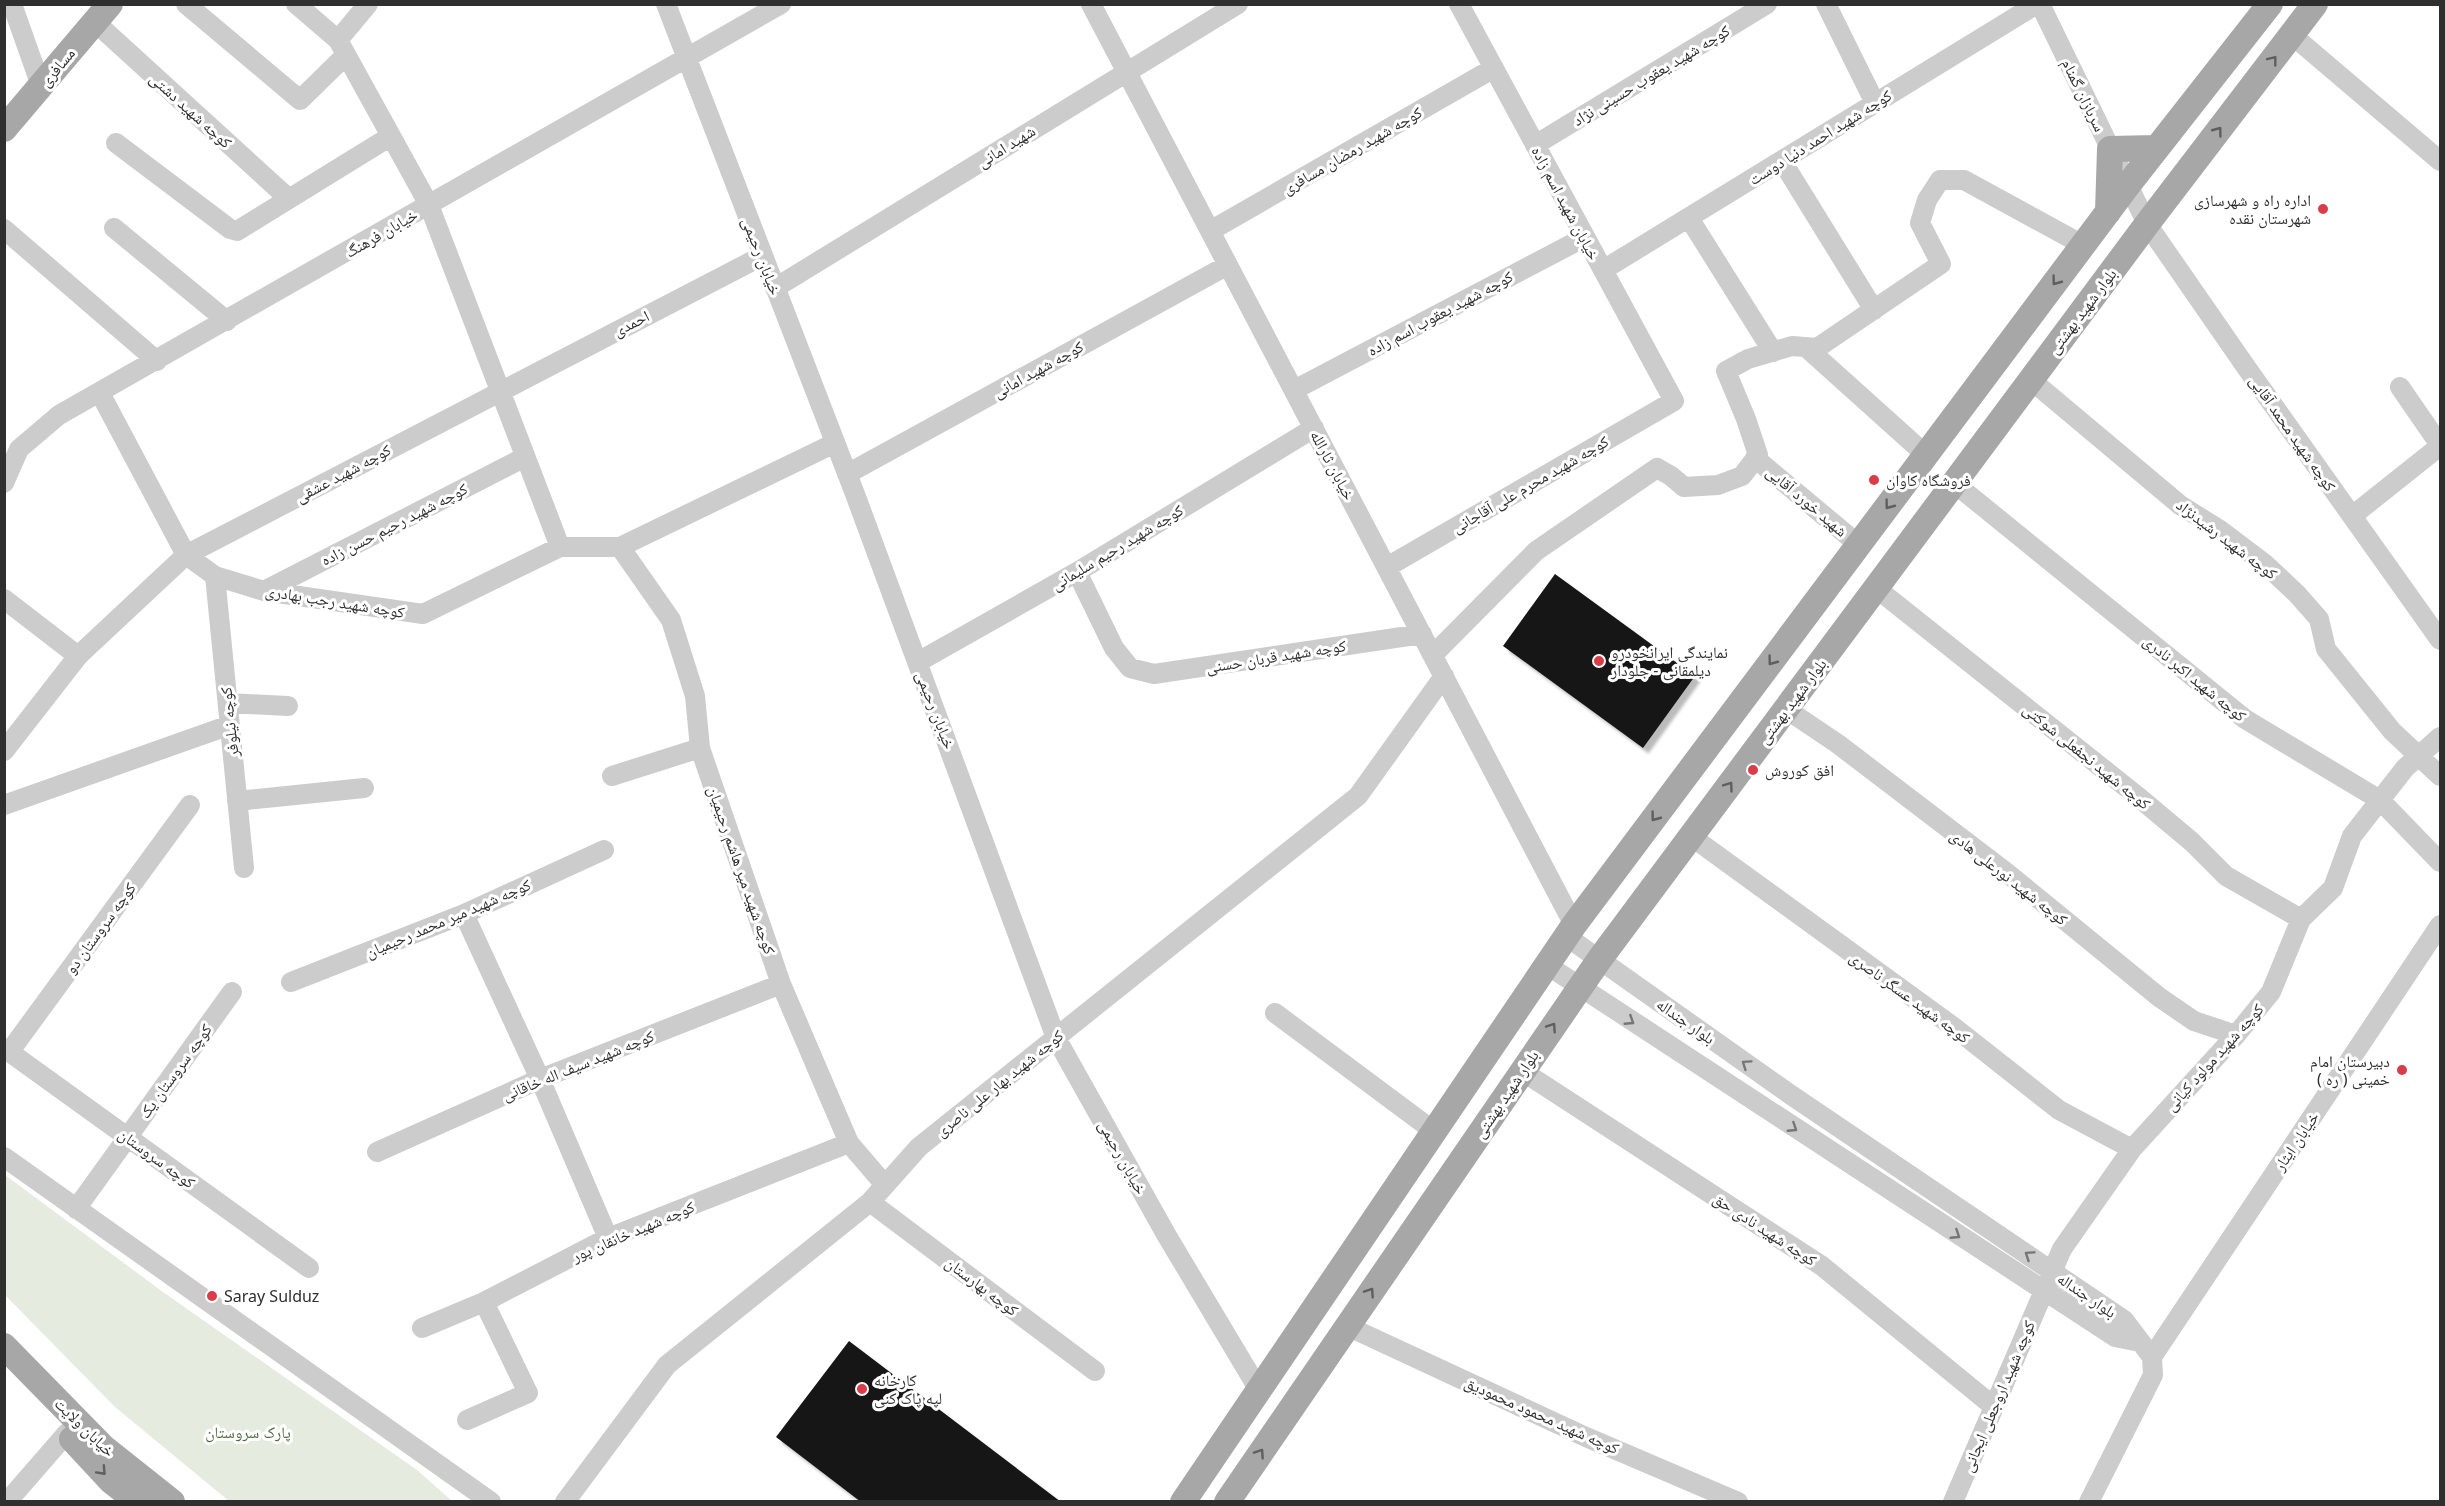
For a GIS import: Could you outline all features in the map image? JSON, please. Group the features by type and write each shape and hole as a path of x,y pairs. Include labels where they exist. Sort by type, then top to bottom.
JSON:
{"main road":[{"name":"بلوار شهید بهشتی","path":"1227,1502 1579,987 2147,224 2315,4"},
{"path":"1183,1502 1570,930 2157,148 2259,8"},
{"name":"مسافری","path":"5,128 102,13"},
{"path":"2108,212 2110,149 2157,148"},
{"name":"خیابان ولایت","path":"4,1346 104,1448 172,1502"},
{"name":"خیابان ولایت","path":"4,1366 111,1481 138,1502"}],"street":[{"path":"12,4 41,86"},
{"path":"186,4 300,100 342,47 368,4"},
{"path":"296,4 342,47 429,206 560,547"},
{"name":"خیابان رحیمی","path":"666,4 918,662 1056,1038 1167,1236 1259,1390"},
{"name":"خیابان فرهنگ","path":"4,483 19,449 59,415 781,4"},
{"name":"خیابان ثارالله","path":"1091,4 1444,676 1570,930"},
{"name":"شهید امانی","path":"775,288 1238,4"},
{"name":"خیابان شهید اسم زاده","path":"1459,4 1674,401"},
{"name":"کوچه شهید یعقوب حسینی نژاد","path":"1535,145 1767,4"},
{"path":"1826,4 1875,103"},
{"name":"کوچه شهید احمد دنیا دوست","path":"1603,270 2038,4"},
{"name":"سربازان گمنام","path":"2038,4 2147,224"},
{"name":"کوچه شهید دشتی","path":"102,13 288,198"},
{"path":"2292,35 2440,161"},
{"name":"کوچه شهید رمضان مسافری","path":"1210,231 1494,68"},
{"path":"116,143 230,229 237,231 391,136"},
{"path":"1782,160 1874,310"},
{"path":"1433,655 1536,550 1657,468 1684,487 1718,485 1742,476 1758,455 1726,371 1748,359 1792,346 1817,348 1941,264 1920,224 1927,200 1940,180 1964,180 2083,245"},
{"path":"1689,218 1773,352"},
{"name":"کوچه شهید محمد آقایی","path":"2147,224 2440,640"},
{"path":"114,228 227,321"},
{"path":"4,229 157,361"},
{"name":"کوچه شهید یعقوب اسم زاده","path":"1294,390 1585,237"},
{"name":"احمدی","path":"500,391 762,256"},
{"name":"کوچه شهید امانی","path":"847,474 1228,265"},
{"path":"1808,348 1926,455"},
{"name":"کوچه شهید رشیدنژاد","path":"2031,380 2180,505 2220,530 2265,564 2297,594 2319,619 2326,649 2392,731 2440,776"},
{"path":"2352,516 2440,446 2400,387"},
{"name":"کوچه شهید عشقی","path":"4,751 78,656 186,555 500,391"},
{"path":"100,393 186,555"},
{"name":"کوچه شهید محرم علی آقاجانی","path":"1387,567 1674,401"},
{"name":"کوچه شهید رحیم سلیمانی","path":"918,662 1077,572 1314,428"},
{"path":"620,547 835,443"},
{"name":"کوچه شهید رحیم حسن زاده","path":"264,591 525,457"},
{"name":"شهید خورد آقایی","path":"1755,458 1859,545"},
{"name":"کوچه شهید اکبر نادری","path":"1954,483 2245,719 2380,800 2440,862"},
{"name":"کوچه شهید رجب بهادری","path":"186,555 215,576 264,591 423,614 560,547 620,547"},
{"name":"کوچه شهید میر هاشم رحیمیان","path":"620,547 671,620 694,696 700,748 781,984 849,1143 885,1185"},
{"name":"کوچه شهید قربان حسنی","path":"1077,572 1104,630 1130,668 1155,674 1422,634"},
{"name":"کوچه نیلوفر","path":"215,576 244,868"},
{"name":"کوچه شهید نجفعلی شوکتی","path":"1876,588 2136,795 2193,842 2226,876 2301,919"},
{"path":"4,599 78,656"},
{"name":"کوچه شهید بهار علی ناصری","path":"565,1502 667,1365 870,1202 919,1147 1358,796 1444,676"},
{"path":"228,703 288,706"},
{"name":"کوچه شهید نورعلی هادی","path":"1786,709 1838,744 2007,873 2158,998 2194,1021 2236,1035"},
{"path":"4,805 230,725"},
{"name":"کوچه شهید مولود کیانی","path":"2042,1290 2062,1249 2132,1149 2236,1035 2271,992 2301,919 2333,888 2352,836 2405,768 2440,737"},
{"path":"612,776 700,748"},
{"path":"237,801 364,788"},
{"name":"کوچه سروستان دو","path":"7,1050 190,805"},
{"name":"کوچه شهید عسگر ناصری","path":"1692,837 1954,1028 2059,1110 2132,1149"},
{"name":"کوچه شهید میر محمد رحیمیان","path":"291,982 464,914 604,850"},
{"path":"464,914 540,1079 608,1238"},
{"name":"خیابان ایثار","path":"2089,1502 2153,1375 2146,1350 2440,925"},
{"name":"بلوار جنداله","path":"1570,930 1599,960 1864,1144 2124,1320 2146,1350"},
{"name":"بلوار جنداله","path":"1547,965 1846,1163 2115,1337 2146,1350"},
{"name":"کوچه شهید سیف اله خاقانی","path":"377,1152 540,1079 781,984"},
{"name":"کوچه سروستان یک","path":"76,1209 232,992"},
{"path":"1275,1013 1435,1132"},
{"name":"کوچه سروستان","path":"7,1050 309,1268"},
{"name":"کوچه شهید نادی حق","path":"1522,1071 1822,1266 1994,1406"},
{"name":"کوچه شهید خانقان پور","path":"422,1328 484,1302 608,1238 849,1143"},
{"path":"1846,1163 1864,1144"},
{"path":"4,1157 491,1502"},
{"name":"کوچه بهارستان","path":"870,1202 1095,1371"},
{"name":"کوچه شهید اروجعلی ایجانی","path":"1953,1502 2042,1290"},
{"path":"467,1420 528,1393 484,1302"},
{"name":"کوچه شهید محمود محمودیق","path":"1347,1326 1586,1437 1738,1502"},
{"path":"7,1502 67,1433"}],"green space":[{"name":"پارک سروستان","path":"5,1175 163,1292 417,1470 452,1501 229,1501 115,1407 5,1295"}],"building":[{"name":"نمایندگی ایرانخودرو دیلمقانی - جلودار","path":"1555,574 1695,676 1643,748 1503,646"},
{"name":"کارخانه لپه پاک کنی","path":"849,1341 1061,1502 861,1502 776,1437"}],"place":[{"name":"اداره راه و شهرسازی شهرستان نقده","path":"2323,209"},
{"name":"فروشگاه کاوان","path":"1874,480"},
{"name":"نمایندگی ایرانخودرو دیلمقانی - جلودار","path":"1599,661"},
{"name":"افق کوروش","path":"1753,770"},
{"name":"دبیرستان امام خمینی ( ره )","path":"2402,1070"},
{"name":"Saray Sulduz","path":"212,1296"},
{"name":"کارخانه لپه پاک کنی","path":"862,1389"}]}
